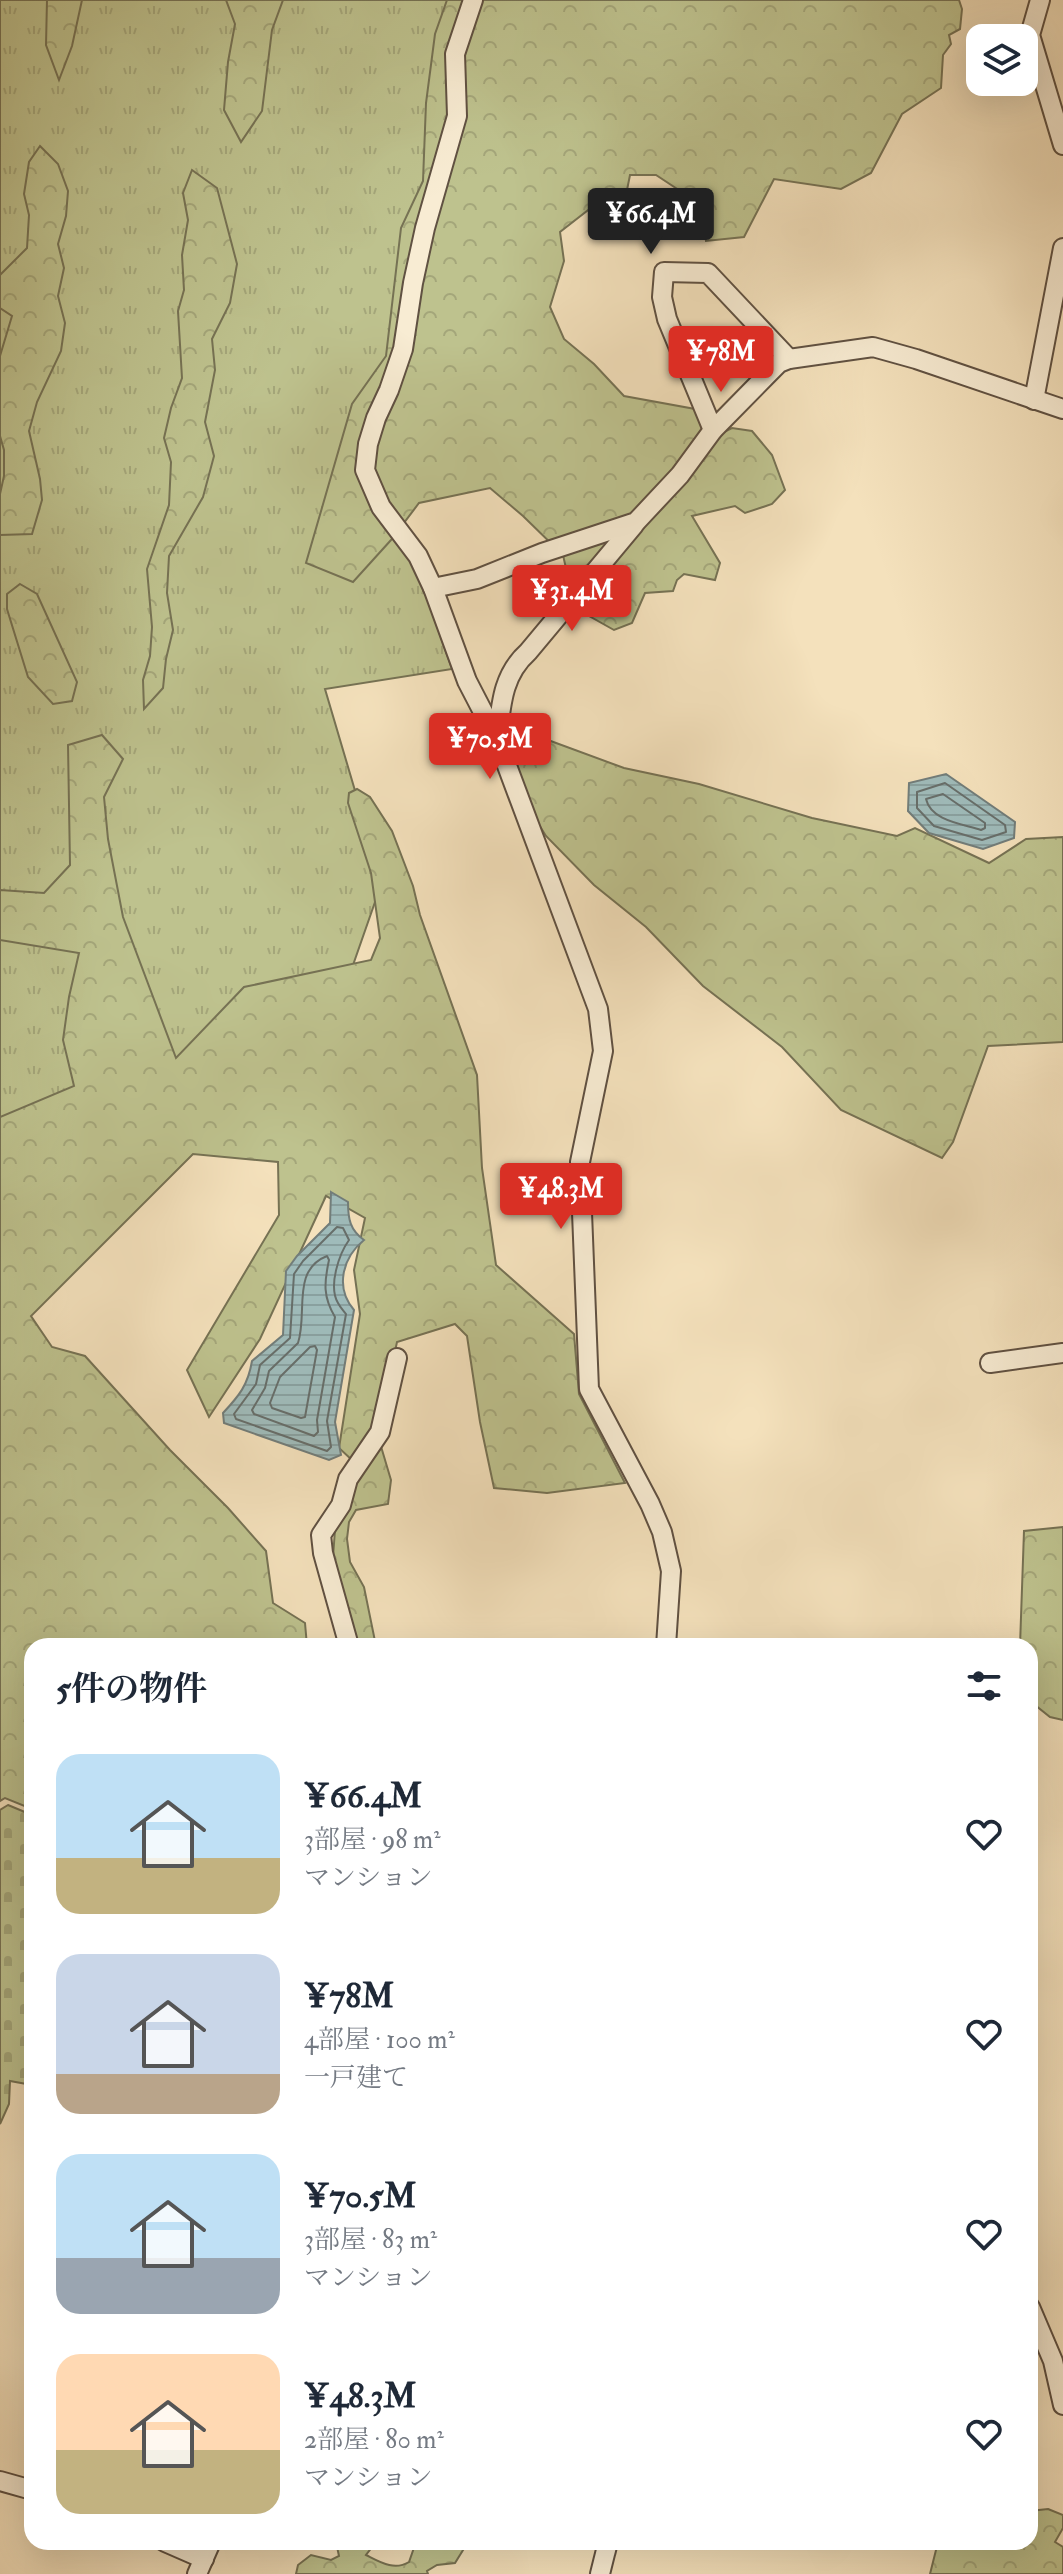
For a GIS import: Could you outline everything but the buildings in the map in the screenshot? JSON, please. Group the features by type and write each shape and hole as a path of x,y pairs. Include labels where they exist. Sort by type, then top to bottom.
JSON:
{"street":[{"path":"473,0 455,54 457,116 428,214 403,349 376,418 368,444 365,470 381,507 418,556 433,588 467,681 497,739 598,1009 603,1051 580,1162 589,1389 662,1532 671,1571 667,1638"},
{"path":"1040,0 1030,35 1063,145"},
{"path":"1034,400 1063,248"},
{"path":"713,430 667,319 662,297 664,272 708,273 789,359"},
{"path":"497,739 506,680 517,661 680,475 713,430 779,363 873,347 1063,409"},
{"path":"433,588 477,579 542,553 636,522"},
{"path":"990,1363 1063,1353"},
{"path":"347,1638 323,1553 321,1535 341,1505 348,1479 380,1432 397,1358"},
{"path":"1038,2326 1053,2361 1063,2405"},
{"path":"0,2481 24,2488"},
{"path":"184,2550 204,2558"},
{"path":"600,2574 606,2550"}],"green space":[{"path":"0,0 505,0 398,516 452,669 325,689 382,882 353,965 102,1115 0,1133"},
{"path":"47,0 82,0 72,46 59,80 46,45"},
{"path":"226,0 283,0 272,30 262,111 241,142 224,110 235,24"},
{"path":"447,0 959,0 962,9 960,29 949,35 951,44 943,55 941,88 902,114 871,173 841,189 774,179 744,237 706,241 703,206 656,175 630,175 627,190 603,192 592,207 560,232 564,261 550,307 564,339 594,364 624,396 695,409 716,436 732,428 752,431 772,455 785,490 772,504 745,513 735,506 692,516 720,563 715,580 684,574 677,580 673,591 645,593 632,623 614,630 575,608 563,555 490,488 419,503 353,582 306,563 352,404 386,356 401,228 423,181 426,103 435,34"},
{"path":"40,146 58,164 68,191 66,216 58,244 64,268 58,296 65,323 61,351 37,402 29,431 42,500 32,534 0,535 4,450 0,436 0,356 12,316 0,308 0,275 27,248 29,215 24,194 29,162"},
{"path":"192,170 217,188 237,264 230,303 212,339 215,370 205,422 214,456 203,497 169,556 167,593 173,630 163,688 144,709 143,680 150,656 152,627 147,569 169,505 171,462 164,438 182,378 178,311 184,290 182,255 188,220 183,193"},
{"path":"20,584 37,594 77,682 72,701 53,704 28,677 7,609 7,594"},
{"path":"522,734 548,740 624,768 699,784 812,818 897,836 915,828 989,863 1026,839 1063,837 1063,1042 988,1046 953,1142 942,1158 841,1110 782,1047 703,986 646,927 594,885 546,836 529,809 509,750"},
{"path":"102,735 123,759 104,797 108,839 123,917 176,1058 244,987 371,960 380,938 371,873 348,803 349,793 357,789 370,797 392,831 477,1075 482,1168 496,1265 574,1334 579,1394 625,1483 547,1493 494,1488 467,1336 455,1324 397,1342 377,1433 391,1480 388,1504 356,1510 349,1522 347,1539 350,1562 364,1587 374,1638 356,1638 342,1599 333,1557 335,1530 354,1488 353,1461 339,1448 360,1314 354,1270 365,1218 326,1196 260,1339 209,1417 187,1370 279,1215 278,1162 193,1154 31,1316 52,1347 85,1356 266,1551 273,1603 305,1623 306,1638 24,1638 24,1806 5,1798 0,1801 0,1117 74,1086 63,1040 79,953 0,940 0,890 44,893 70,865 68,745"},
{"path":"1063,1527 1063,1720 1050,1717 1038,1707 1038,1638 1020,1638 1024,1531"},
{"path":"8,1805 24,1812 24,2084 10,2081 9,2104 0,2124 0,1810"},
{"path":"1048,2509 1063,2515 1063,2528 1055,2542 1063,2547 1063,2574 930,2574 936,2550 1038,2550 1038,2510"},
{"path":"338,2550 370,2550 366,2555 398,2566 409,2562 413,2550 463,2550 455,2563 437,2565 427,2571 428,2574 296,2574 298,2565 311,2555 331,2560 339,2556"}],"water":[{"path":"946,774 1015,822 1014,838 983,849 929,833 908,811 909,783"},
{"path":"331,1192 348,1202 351,1224 364,1240 350,1255 344,1274 344,1292 354,1310 335,1422 341,1455 329,1460 224,1423 223,1413 242,1390 252,1361 283,1335 286,1271 330,1223"}]}
